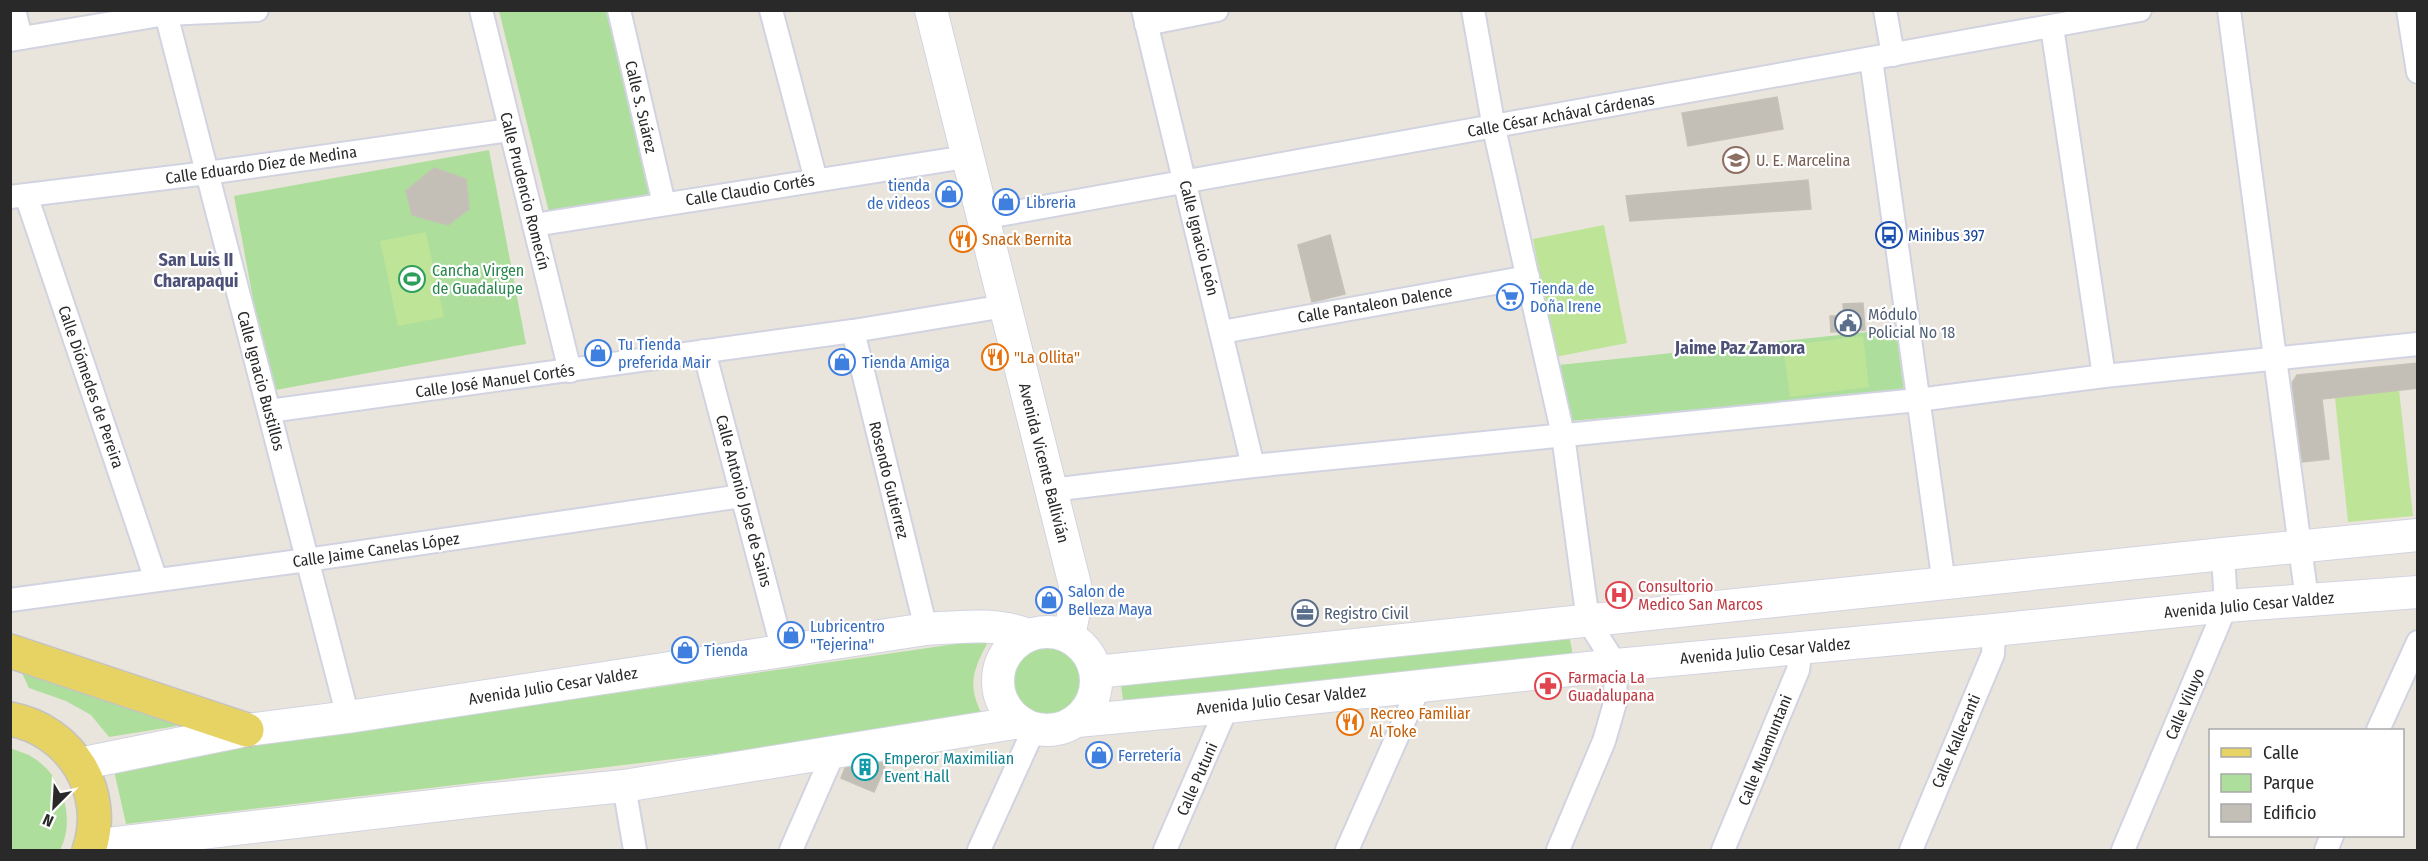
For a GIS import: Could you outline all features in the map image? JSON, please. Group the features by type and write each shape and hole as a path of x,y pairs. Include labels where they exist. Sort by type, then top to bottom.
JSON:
{"main road":[{"name":"Avenida Vicente Ballivián","path":"931,10 1075,585 1074,611 1069,636"},
{"path":"1096,672 2418,535"},
{"name":"Avenida Julio Cesar Valdez","path":"1077,721 1616,665 2226,606 2418,592"},
{"name":"Avenida Julio Cesar Valdez","path":"79,764 247,730 348,717 926,629 995,626 1013,629 1028,635"},
{"path":"13,712 53,737 68,749 79,764 94,804 94,825 90,848 484,800 624,786 1027,726 1052,730 1077,721 1089,707 1096,691 1096,672 1087,651 1069,636 1042,631 1028,635 1015,643 1005,654 999,669 997,684 1001,699 1009,712 1027,726"},
{"path":"10,651 247,730"}],"street":[{"path":"14,10 16,39 166,12 257,10"},
{"name":"Calle Prudencio Romecín","path":"481,10 570,371"},
{"name":"Calle S. Suárez","path":"619,10 664,204"},
{"path":"771,10 816,180"},
{"path":"1144,17 1217,10"},
{"path":"1473,10 1494,128 1563,435 1588,621 1616,665 1615,703 1604,741 1558,850"},
{"path":"1885,10 1893,55"},
{"name":"Calle César Achával Cárdenas","path":"982,218 2052,27 2085,15 2140,10"},
{"path":"2229,10 2307,600"},
{"path":"2408,10 2418,72"},
{"name":"Calle Ignacio Bustillos","path":"166,12 348,717"},
{"name":"Calle Ignacio León","path":"1144,17 1253,466"},
{"path":"2052,27 2104,376"},
{"path":"1871,59 1944,584"},
{"name":"Calle Eduardo Díez de Medina","path":"18,196 207,173 510,130"},
{"name":"Calle Claudio Cortés","path":"534,225 966,157"},
{"name":"Calle Diómedes de Pereira","path":"18,196 156,580"},
{"name":"Calle Pantaleon Dalence","path":"1222,332 1528,277"},
{"name":"Calle José Manuel Cortés","path":"269,411 853,331 1005,306"},
{"name":"Rosendo Gutierrez","path":"853,331 926,629"},
{"path":"1051,490 1253,466 1918,400 2104,376 2418,344"},
{"name":"Calle Antonio Jose de Sains","path":"704,351 783,651"},
{"name":"Calle Jaime Canelas López","path":"10,600 307,560 742,496"},
{"name":"Calle Viluyo","path":"2123,850 2226,606 2223,554"},
{"name":"Calle Kallecanti","path":"1911,850 1992,654 1994,630"},
{"path":"2379,729 2418,642"},
{"name":"Calle Muamuntani","path":"1723,850 1798,670 1801,647"},
{"path":"1347,850 1420,685"},
{"name":"Calle Putuni","path":"1165,850 1227,707"},
{"path":"979,850 1027,726"},
{"path":"791,850 833,754"},
{"path":"624,786 635,850"}],"green space":[{"path":"499,11 606,11 652,196 549,212"},
{"path":"489,150 526,344 270,391 234,196"},
{"path":"1604,225 1627,343 1555,357 1533,239"},
{"name":"Cancha Virgen de Guadalupe","path":"426,232 444,317 398,326 380,241"},
{"path":"1896,329 1904,391 1570,421 1559,365"},
{"path":"1863,336 1869,387 1790,397 1783,346"},
{"path":"2399,390 2413,516 2348,522 2335,398"},
{"path":"1569,634 1573,656 1124,707 1120,678"},
{"path":"983,640 987,644 977,665 973,683 976,701 986,722 126,824 113,766"},
{"path":"1039,645 1053,645 1067,651 1077,661 1083,675 1081,696 1067,713 1053,719 1039,719 1025,713 1015,703 1009,689 1009,675 1015,661 1025,651"},
{"path":"20,669 202,722 109,737 91,715 66,701 29,688"},
{"path":"10,748 30,756 43,765 59,786 64,799 67,825 60,850 11,850"}],"building":[{"path":"1777,97 1783,129 1688,146 1682,113"},
{"path":"434,168 466,179 469,209 448,225 412,215 406,191"},
{"path":"1808,180 1811,209 1630,221 1626,196"},
{"path":"1330,235 1345,294 1312,302 1298,245"},
{"name":"Módulo Policial No 18","path":"1863,303 1865,330 1831,332 1830,316 1844,316 1843,304"},
{"path":"2418,363 2418,388 2322,399 2329,459 2302,462 2292,383 2297,375"},
{"name":"Emperor Maximilian Event Hall","path":"887,762 874,792 841,778 845,768"}],"place":[{"name":"U. E. Marcelina","path":"1736,160"},
{"name":"tienda de videos","path":"949,194"},
{"name":"Libreria","path":"1006,202"},
{"name":"Minibus 397","path":"1889,235"},
{"name":"Snack Bernita","path":"963,239"},
{"name":"Cancha Virgen de Guadalupe","path":"412,279"},
{"name":"Tienda de Doña Irene","path":"1510,297"},
{"name":"Módulo Policial No 18","path":"1848,323"},
{"name":"Tu Tienda preferida Mair","path":"598,353"},
{"name":"\"La Ollita\"","path":"995,357"},
{"name":"Tienda Amiga","path":"842,362"},
{"name":"Consultorio Medico San Marcos","path":"1619,595"},
{"name":"Salon de Belleza Maya","path":"1049,600"},
{"name":"Registro Civil","path":"1305,613"},
{"name":"Lubricentro \"Tejerina\"","path":"791,635"},
{"name":"Tienda","path":"685,650"},
{"name":"Farmacia La Guadalupana","path":"1548,686"},
{"name":"Recreo Familiar Al Toke","path":"1350,722"},
{"name":"Ferretería","path":"1099,755"},
{"name":"Emperor Maximilian Event Hall","path":"865,767"}],"district":[{"name":"San Luis II Charapaqui","path":"196,270"},
{"name":"Jaime Paz Zamora","path":"1740,348"}]}
